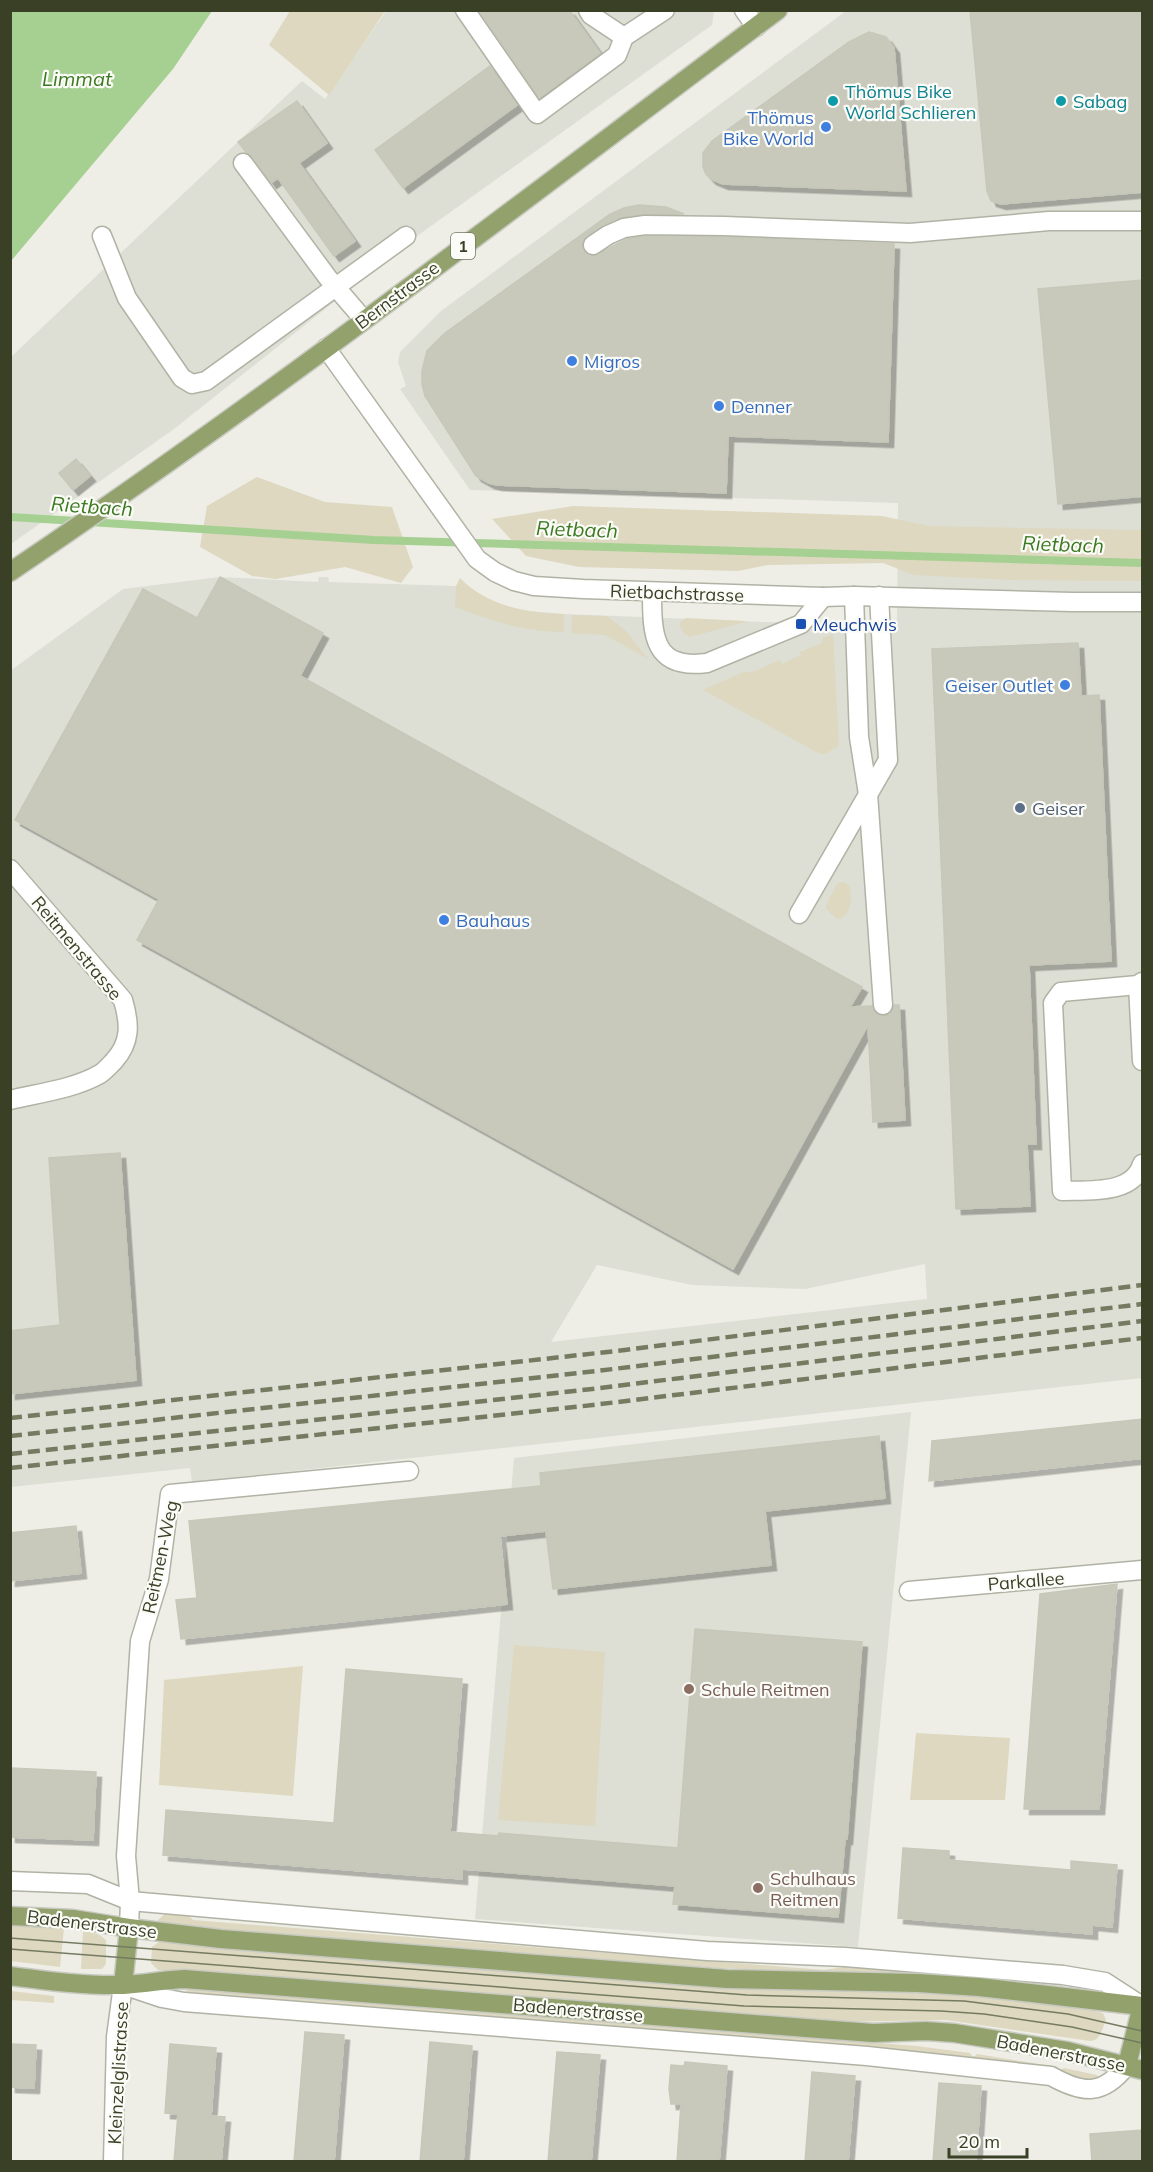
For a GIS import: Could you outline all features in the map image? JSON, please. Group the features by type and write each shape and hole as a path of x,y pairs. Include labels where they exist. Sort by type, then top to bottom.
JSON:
{"main road":[{"name":"Bernstrasse","path":"10,572 116,500 326,348 778,10"},
{"name":"Badenerstrasse","path":"10,1916 73,1919 221,1939 727,1979 918,1983 979,1987 1142,2006"},
{"path":"123,1985 129,1928"},
{"name":"Badenerstrasse","path":"10,1976 69,1983 123,1985 184,1979 873,2033 936,2032 1067,2051 1135,2067"},
{"path":"1135,2067 1142,2006"}],"street":[{"path":"465,10 537,114 617,55 624,38 665,10"},
{"path":"588,10 591,15 624,38"},
{"path":"744,10 756,27"},
{"path":"243,163 335,286 364,320"},
{"path":"593,245 624,228 645,225 910,233 1049,221 1143,221"},
{"path":"102,237 127,298 182,378 192,384 206,381 406,236"},
{"name":"Rietbachstrasse","path":"326,348 477,559 513,581 534,586 652,592 1143,602"},
{"path":"652,592 653,628 656,641 663,652 677,662 692,665 707,663 801,624 823,597"},
{"path":"854,596 859,737 868,794 883,1005"},
{"path":"799,914 888,760 879,596"},
{"name":"Reitmenstrasse","path":"10,869 123,1000 128,1015 128,1031 123,1051 102,1074 71,1085 10,1100"},
{"path":"1143,1061 1140,984 1061,992 1053,1003 1062,1191 1123,1186 1139,1173 1143,1164"},
{"name":"Reitmen-Weg","path":"129,1928 130,1901 126,1856 140,1641 159,1579 170,1494 409,1471"},
{"name":"Parkallee","path":"909,1591 1143,1570"},
{"path":"10,1881 88,1884 130,1901 695,1950 845,1957 1063,1975 1105,1982 1142,2006 1143,2000"},
{"path":"123,1985 162,1998 184,2002 867,2056 1051,2076 1064,2083 1089,2089 1100,2088 1135,2067"},
{"name":"Kleinzelglistrasse","path":"113,2162 116,2037 123,1985"}],"shaded area":[{"path":"290,11 385,11 329,95 269,45"},
{"path":"386,11 714,11 712,25 417,236 174,429 11,544 11,357 302,81 325,99"},
{"path":"846,11 1142,11 1142,1378 192,1482 190,1468 11,1487 10,671 123,589 220,577 318,582 319,577 328,577 329,582 456,586 511,610 566,614 767,622 897,624 898,503 470,490 400,389 406,386 398,362 400,352 441,311","holes":["925,1264 927,1299 551,1342 597,1265 692,1285 805,1289"]},
{"path":"257,477 325,502 392,507 413,567 401,583 345,567 276,579 252,576 200,547 207,506"},
{"path":"573,506 882,516 929,526 1142,530 1142,581 1009,580 914,575 883,563 768,565 738,571 579,567 526,556 492,519"},
{"path":"460,578 482,595 508,606 536,612 564,614 564,632 508,625 455,607 456,586"},
{"path":"572,615 607,616 627,632 648,659 605,635 571,633"},
{"path":"685,618 745,622 690,637 684,633 679,624"},
{"path":"833,634 839,746 825,754 820,754 703,690 746,671 750,673 780,660 782,664 801,655 800,652 822,643 823,638"},
{"path":"840,882 850,886 851,895 848,912 841,919 836,918 826,909 826,905"},
{"name":"Schule Reitmen","path":"911,1412 858,1947 475,1919 514,1458"},
{"path":"514,1645 605,1652 595,1826 498,1820"},
{"path":"303,1666 293,1796 159,1785 164,1680"},
{"path":"916,1733 1010,1738 1005,1800 910,1800"},
{"path":"167,1912 187,1913 193,1920 824,1970 850,1966 1008,1979 909,1973 802,1972 679,1966 216,1930 158,1922"},
{"path":"11,1924 64,1928 60,1967 11,1961"},
{"path":"83,1930 100,1935 106,1940 106,1964 102,1969 81,1969"},
{"path":"160,1941 720,1987 961,1994 1015,1999 1095,2011 1103,2013 1106,2020 1097,2039 1090,2041 946,2020 832,2022 158,1970 151,1963 152,1947"},
{"path":"187,1989 917,2046 1057,2067 1059,2071 1064,2068 1097,2075 1099,2079 1084,2082 186,1994"},
{"path":"11,1991 54,1996 54,2003 11,2000"}],"water":[{"name":"Limmat","path":"11,10 212,11 173,69 11,261"}],"building":[{"path":"479,10 569,10 600,53 539,98"},
{"name":"Sabag","path":"970,10 1143,10 1143,192 1001,204 991,201 987,191"},
{"name":"Thömus Bike World Schlieren","path":"869,32 886,37 894,48 906,191 723,184 706,174 703,167 703,153 712,141 849,42"},
{"path":"490,66 517,105 403,188 375,150"},
{"path":"297,101 327,143 299,163 355,241 334,256 278,178 271,183 252,156 238,142"},
{"path":"639,205 666,207 684,214 645,214 619,218 586,236 582,245 584,252 594,256 627,239 646,236 894,244 888,442 728,436 726,493 497,485 476,476 425,396 422,371 427,351 445,333 609,215 624,208"},
{"path":"1143,280 1143,496 1058,504 1038,289"},
{"path":"76,459 90,476 73,490 59,473"},
{"name":"Bauhaus","path":"220,577 323,633 300,676 862,987 850,1007 872,1006 874,1012 883,1016 890,1014 894,1005 899,1005 905,1120 873,1122 868,1025 733,1269 137,940 159,899 15,820 143,589 197,618"},
{"path":"1078,643 1081,696 1099,695 1111,961 1029,965 1036,1144 1027,1144 1030,1206 956,1209 932,649"},
{"path":"120,1153 136,1380 10,1394 10,1331 60,1325 49,1158"},
{"path":"1143,1419 1143,1458 929,1481 932,1441"},
{"path":"879,1436 885,1498 765,1511 771,1565 553,1589 546,1531 500,1536 507,1604 181,1639 176,1600 197,1598 189,1521 541,1486 540,1473"},
{"path":"76,1526 81,1573 10,1581 10,1533"},
{"path":"1117,1584 1099,1809 1024,1809 1040,1594"},
{"path":"695,1629 862,1642 847,1839 845,1839 838,1917 673,1904 675,1886 462,1869 462,1879 163,1855 166,1810 334,1823 346,1669 462,1679 450,1832 498,1836 499,1833 678,1848"},
{"path":"10,1768 96,1772 93,1840 10,1837"},
{"path":"903,1848 949,1851 949,1860 1071,1870 1071,1861 1117,1865 1112,1927 1092,1925 1092,1934 898,1918"},
{"path":"305,2032 344,2035 334,2162 294,2162"},
{"path":"430,2042 472,2046 463,2162 420,2162"},
{"path":"10,2044 36,2045 34,2088 10,2087"},
{"path":"170,2044 216,2048 211,2116 225,2117 221,2162 174,2162 178,2114 165,2113"},
{"path":"557,2052 600,2055 591,2162 548,2162"},
{"path":"685,2062 727,2066 719,2162 677,2162 681,2104 671,2104 669,2089 671,2065 684,2066"},
{"path":"812,2072 855,2076 848,2162 805,2162"},
{"path":"939,2083 981,2086 976,2162 933,2162"},
{"path":"1143,2130 1143,2162 1092,2162 1090,2134"}],"waterway":[{"name":"Rietbach","path":"10,517 77,521"},
{"name":"Rietbach","path":"89,522 374,540 1142,563"}],"tram line":[{"path":"10,1938 747,1995 964,2001 1068,2014 1142,2031"},
{"path":"10,1949 744,2006 984,2014 1072,2027 1142,2043"}],"railway":[{"path":"10,1418 625,1350 1142,1285"},
{"path":"10,1436 597,1371 1142,1304"},
{"path":"10,1454 592,1389 1142,1321"},
{"path":"10,1468 593,1405 1142,1338"}],"place":[{"name":"Thömus Bike World Schlieren","path":"833,101"},
{"name":"Sabag","path":"1061,101"},
{"name":"Thömus Bike World","path":"826,127"},
{"name":"Migros","path":"572,361"},
{"name":"Denner","path":"719,406"},
{"name":"Meuchwis","path":"801,624"},
{"name":"Geiser Outlet","path":"1065,685"},
{"name":"Geiser","path":"1020,808"},
{"name":"Bauhaus","path":"444,920"},
{"name":"Schule Reitmen","path":"689,1689"},
{"name":"Schulhaus Reitmen","path":"758,1888"}]}
